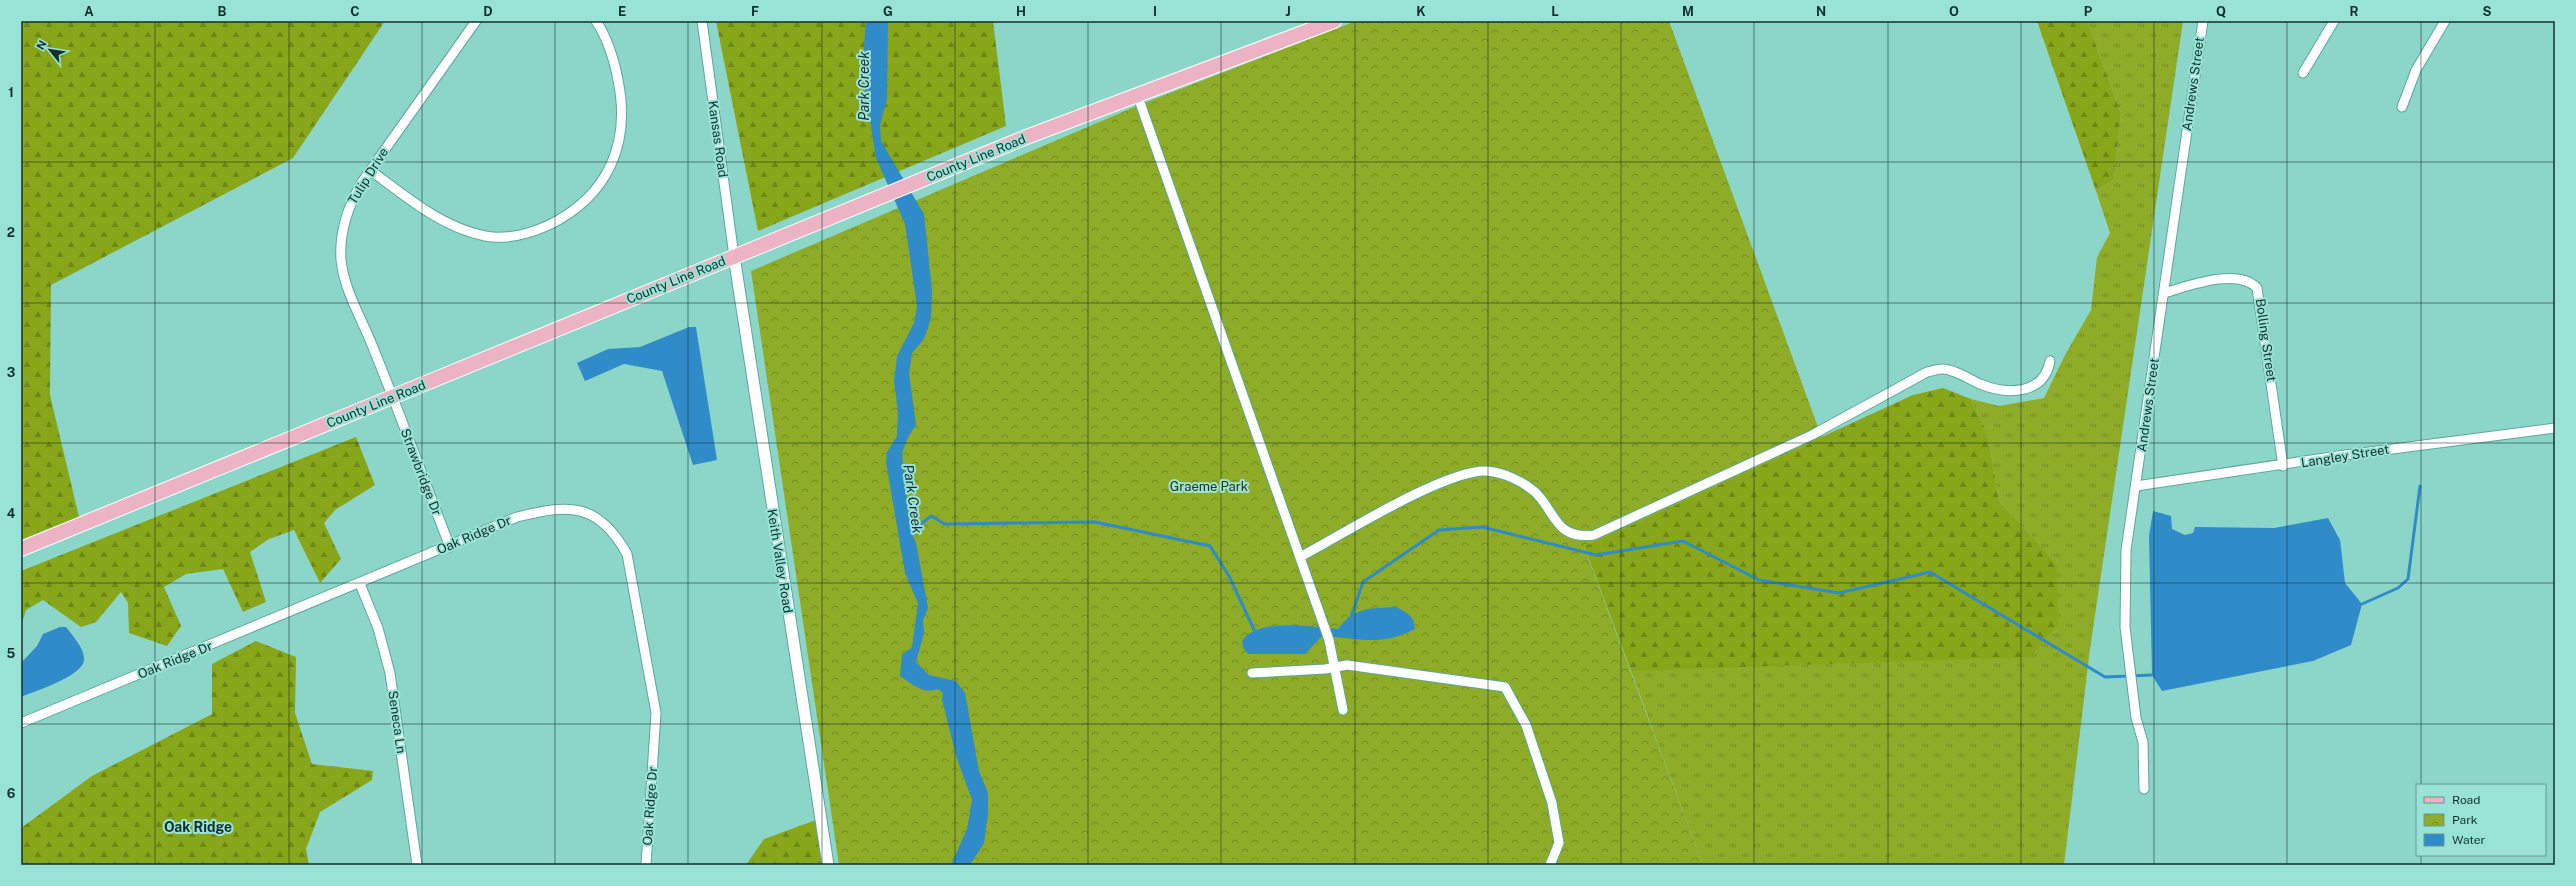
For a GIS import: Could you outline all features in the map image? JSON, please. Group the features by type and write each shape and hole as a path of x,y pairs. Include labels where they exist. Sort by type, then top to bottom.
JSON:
{"main road":[{"name":"County Line Road","path":"21,549 910,184 1137,94 1334,21"}],"street":[{"name":"Tulip Drive","path":"391,397 372,346 350,296 341,261 342,234 347,210 370,170 476,21"},
{"path":"370,170 426,210 455,226 486,236 499,237 529,233 562,218 582,205 599,187 612,166 622,126 622,107 615,63 596,21"},
{"name":"Kansas Road","path":"702,21 734,256"},
{"name":"Andrews Street","path":"2144,789 2143,742 2136,718 2126,639 2124,591 2126,550 2203,21"},
{"path":"2303,73 2334,21"},
{"path":"2402,107 2416,70 2445,21"},
{"path":"1137,94 1329,640 1344,710"},
{"name":"Keith Valley Road","path":"734,256 828,865"},
{"name":"Bolling Street","path":"2164,293 2203,282 2239,278 2258,288 2283,466"},
{"path":"1300,557 1430,487 1462,476 1485,471 1506,475 1536,493 1559,526 1571,533 1585,536 1594,535 1812,435 1927,372 1943,369 1997,390 2018,391 2031,388 2041,382 2048,371 2050,361"},
{"name":"Strawbridge Dr","path":"391,397 450,547"},
{"name":"Langley Street","path":"2136,486 2283,466 2338,456 2555,428"},
{"name":"Oak Ridge Dr","path":"21,723 450,547 516,517 564,509 583,510 604,524 618,538 627,554 656,713 646,865"},
{"name":"Seneca Ln","path":"360,584 378,628 390,673 417,865"},
{"path":"1252,673 1305,671 1348,665 1505,687 1526,726 1552,803 1559,842 1550,865"}],"green space":[{"path":"21,21 385,21 293,158 51,285 50,395 79,517 21,540"},
{"path":"716,21 993,21 1006,126 758,231"},
{"name":"Graeme Park","path":"1356,21 1669,21 1822,438 1584,547 1703,865 839,865 751,271 1139,105"},
{"path":"2037,21 2087,21 2121,113 2114,180 2096,191"},
{"path":"2087,21 2183,21 2090,649 2064,865 1703,865 1631,671 1695,648 2042,547 1999,501 1988,435 1971,399 1999,406 2044,398 2065,355 2091,310 2097,257 2110,233 2096,191 2114,180 2121,113"},
{"path":"1943,388 1971,399 1988,435 1999,501 2042,547 2057,567 2058,624 2031,657 1631,671 1584,546 1913,395"},
{"path":"356,437 375,485 335,510 324,523 341,559 320,583 294,530 269,539 250,552 266,602 243,612 223,569 186,574 164,587 181,626 167,646 129,633 128,603 121,592 96,622 81,627 43,600 26,610 21,626 21,571"},
{"path":"256,641 296,657 295,713 312,764 373,771 372,780 320,812 306,849 309,865 21,865 21,828 92,776 212,714 212,664"},
{"path":"816,820 824,865 746,865 764,839"}],"water":[{"path":"866,21 888,21 887,99 880,125 881,141 924,214 932,290 931,318 924,339 912,353 909,373 916,425 908,437 902,453 910,528 916,543 928,608 923,620 924,633 916,662 929,675 956,681 965,693 979,771 988,793 988,814 984,843 970,865 951,865 967,829 972,800 956,756 942,699 943,693 938,689 927,691 923,690 900,676 902,655 912,647 918,603 905,573 886,462 887,452 897,436 898,412 894,381 897,356 914,323 917,306 905,224 876,158 864,83 864,44"},
{"path":"689,327 696,327 717,460 693,465 662,371 624,364 585,381 577,363 608,349 640,347"},
{"path":"2153,511 2171,516 2172,529 2185,535 2193,533 2195,527 2274,528 2328,518 2340,540 2345,583 2362,604 2351,645 2313,661 2162,691 2152,675 2149,536"},
{"path":"1396,607 1411,617 1415,629 1402,635 1380,640 1322,636 1305,654 1249,654 1243,648 1242,641 1249,634 1260,629 1286,625 1338,629 1344,622 1357,612"},
{"path":"60,627 66,627 75,638 84,656 82,666 76,672 67,677 21,697 21,663 37,646 43,634"}],"waterway":[{"path":"2362,604 2398,588 2408,579 2420,486"},
{"name":"Park Creek","path":"908,534 931,516 945,524 1095,522 1210,546 1229,576 1256,634"},
{"path":"1351,617 1363,582 1439,530 1482,527 1596,555 1683,541 1759,580 1839,593 1930,572 2105,677 2152,675"}],"district":[{"name":"Oak Ridge","path":"198,827"}]}
